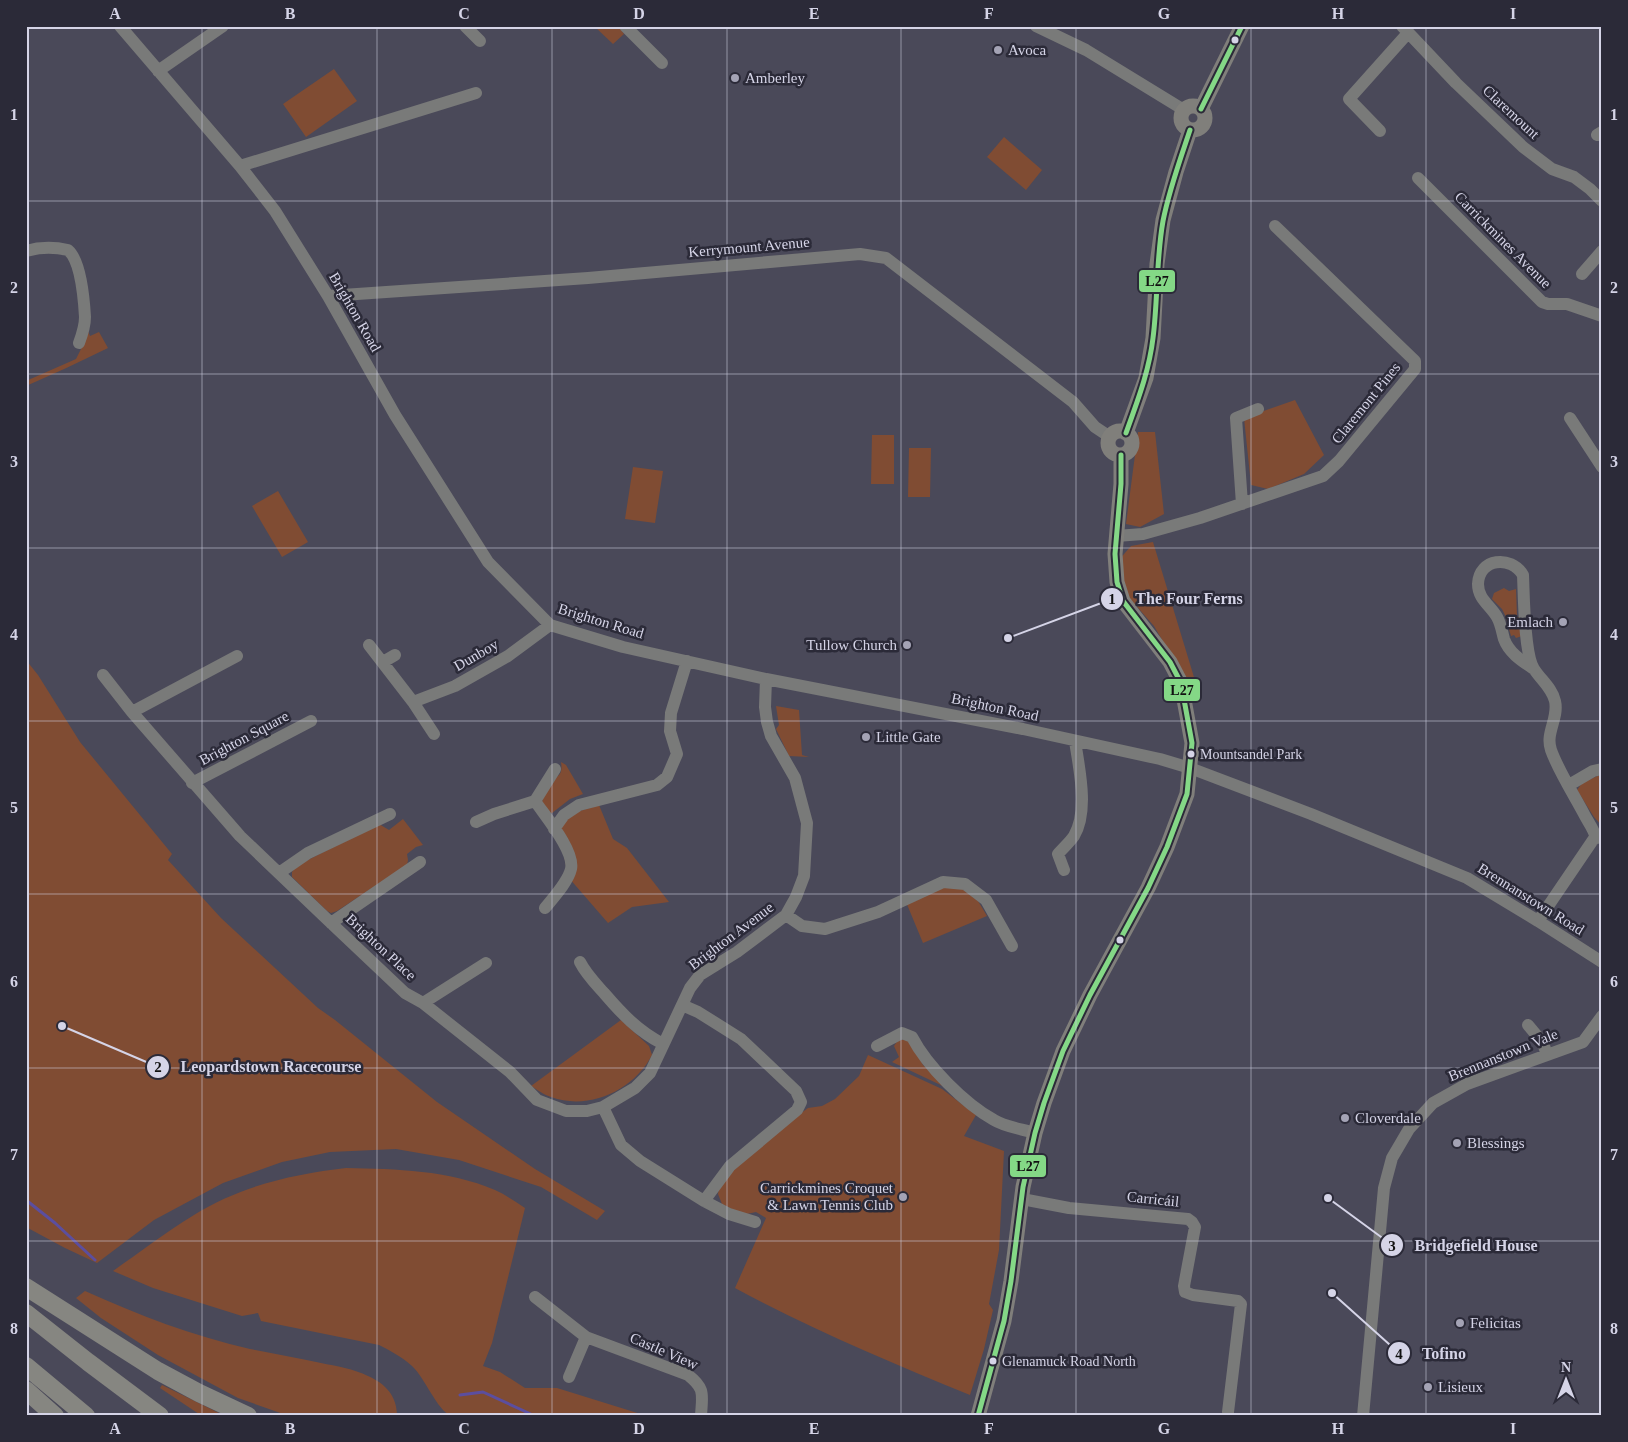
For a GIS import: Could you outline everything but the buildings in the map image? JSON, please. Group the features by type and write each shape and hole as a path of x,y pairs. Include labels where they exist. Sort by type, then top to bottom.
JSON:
{"highway":[{"path":"26,1286 158,1371 248,1416"},
{"path":"26,1313 160,1416"},
{"path":"26,1366 86,1416"},
{"path":"26,1390 55,1416"}],"main road":[{"path":"1201,109 1242,26"},
{"path":"1194,106 1201,109 1205,116 1203,125 1198,129 1190,130 1186,128 1181,122 1184,110 1194,106"},
{"path":"1126,433 1146,378 1153,338 1157,264 1163,220 1190,130"},
{"path":"1116,432 1126,433 1131,440 1131,448 1121,455 1115,454 1109,448 1110,437 1116,432"},
{"path":"978,1416 1004,1321 1022,1199 1035,1133 1044,1103 1063,1051 1090,995 1148,888 1167,847 1187,794 1192,743 1181,683 1170,662 1123,601 1117,582 1116,536 1121,484 1121,455"}],"street":[{"name":"Brighton Road","path":"120,26 240,166 275,211 328,296 395,415 488,562 550,625 623,646 766,679 1023,729 1160,759 1190,768"},
{"path":"158,71 223,26"},
{"path":"465,26 480,41"},
{"path":"625,26 662,63"},
{"path":"1036,26 1086,50 1184,110"},
{"name":"Claremount","path":"1380,131 1349,99 1405,30 1523,147 1552,169 1574,177 1602,201"},
{"path":"240,166 476,93"},
{"name":"Carrickmines Avenue","path":"1418,178 1542,302 1548,304 1567,304 1602,316"},
{"name":"Claremont Pines","path":"1116,536 1143,534 1200,518 1323,476 1339,462 1415,370 1415,361 1275,226"},
{"path":"26,251 39,248 61,248 68,250 75,259 85,317 79,343"},
{"path":"1582,274 1602,250"},
{"name":"Kerrymount Avenue","path":"328,296 588,278 860,254 886,258 1065,396 1095,427 1110,437"},
{"path":"1242,504 1236,418 1258,409"},
{"path":"1570,418 1602,467"},
{"path":"1534,669 1527,640 1523,575 1519,569 1507,562 1491,564 1480,575 1478,581 1480,594 1496,615 1507,646 1521,661 1534,669 1545,681 1555,701 1555,715 1549,736 1550,748 1599,838 1588,846 1538,921"},
{"name":"Dunboy","path":"413,702 455,686 508,656 550,625"},
{"path":"369,645 413,702 434,734"},
{"path":"383,662 395,655"},
{"path":"132,712 237,656"},
{"path":"554,829 564,815 579,804 657,785 667,777 677,754 670,731 671,713 687,661"},
{"name":"Brighton Square","path":"103,675 192,783 240,836"},
{"name":"Brighton Avenue","path":"423,1003 510,1072 537,1100 566,1111 587,1111 603,1107 636,1088 650,1073 690,988 700,975 737,952 786,915 796,898 804,876 807,823 795,778 772,736 767,722 765,707 766,679"},
{"name":"Brighton Square","path":"192,783 311,721"},
{"path":"1064,870 1058,854 1074,835 1081,817 1080,779 1075,741"},
{"name":"Brennanstown Road","path":"1190,768 1320,818 1467,878 1602,962"},
{"path":"476,822 494,814 535,801 555,769"},
{"path":"1569,785 1602,769"},
{"path":"535,801 570,855 571,869 561,888 545,908"},
{"path":"279,873 308,853 390,814"},
{"name":"Brighton Place","path":"240,836 404,993 423,1003"},
{"name":"Brighton Place","path":"331,923 420,862"},
{"path":"786,915 802,926 825,929 878,912 943,882 965,884 986,900 1012,946"},
{"path":"580,962 589,977 625,1018 647,1035 663,1044"},
{"path":"423,1003 486,964"},
{"path":"682,1005 698,1012 741,1039 796,1091 801,1102 797,1110 730,1166 704,1201"},
{"name":"Brennanstown Vale","path":"1363,1416 1384,1188 1392,1158 1409,1128 1433,1102 1467,1084 1583,1042 1602,1016"},
{"path":"1528,1025 1543,1044 1546,1055"},
{"path":"877,1046 902,1033 912,1037 919,1051 931,1065 972,1106 995,1122 1035,1133"},
{"path":"603,1107 621,1145 629,1153 662,1177 704,1201 729,1214 755,1222"},
{"name":"Carricáil","path":"1022,1199 1068,1208 1188,1219 1192,1222 1195,1227 1184,1286 1185,1292 1238,1302 1240,1304 1228,1412"},
{"name":"Castle View","path":"535,1297 586,1337 688,1376 698,1383 701,1389 701,1416"},
{"path":"569,1377 586,1337"}],"shaded area":[{"path":"594,26 618,26 624,34 613,44"},
{"path":"334,69 357,101 306,137 283,104"},
{"path":"1004,137 1042,170 1026,190 987,157"},
{"path":"87,329 90,336 99,332 108,348 26,386 26,381 76,359"},
{"path":"1295,400 1324,455 1304,474 1268,489 1251,485 1244,418"},
{"path":"1138,432 1155,432 1164,514 1140,527 1126,524"},
{"path":"872,435 894,435 894,484 871,484"},
{"path":"909,448 931,448 930,497 908,497"},
{"path":"633,467 663,471 655,523 625,519"},
{"path":"278,491 308,542 282,557 252,506"},
{"path":"1153,542 1200,697 1188,697 1168,650 1154,626 1123,591 1118,561 1131,546"},
{"path":"1504,588 1509,591 1516,589 1517,617 1521,617 1522,636 1516,638 1514,635 1511,636 1502,609 1492,599 1494,593"},
{"path":"26,660 38,675 80,742 172,854 168,860 221,918 318,1008 437,1102 535,1169 605,1211 597,1220 541,1187 459,1160 396,1149 330,1152 282,1162 223,1183 154,1220 97,1263 26,1227"},
{"path":"776,706 799,710 802,755 809,757 789,756 776,729 779,725"},
{"path":"561,762 566,765 583,794 570,799 552,813 539,812 548,781 559,775"},
{"path":"1602,774 1602,826 1577,790 1582,783"},
{"path":"599,805 613,839 627,848 669,902 632,907 608,923 569,878 557,826 567,815"},
{"path":"403,819 423,845 416,847 407,854 407,865 337,911 331,913 327,911 292,877 292,872 296,866 379,824 389,830"},
{"path":"960,887 978,901 987,916 923,943 906,902 939,888"},
{"path":"621,1020 649,1046 652,1055 634,1078 622,1087 595,1099 566,1101 543,1094 531,1086"},
{"path":"909,1039 923,1065 947,1088 892,1062 899,1057 894,1046 898,1040"},
{"name":"Carrickmines Croquet & Lawn Tennis Club","path":"868,1055 942,1089 976,1115 964,1136 1004,1151 999,1250 989,1304 993,1310 970,1395 822,1331 735,1288 766,1218 756,1212 742,1215 722,1204 718,1194 719,1187 734,1167 769,1137 808,1108 822,1106 835,1099 859,1076"},
{"path":"346,1168 403,1170 459,1178 495,1190 525,1208 492,1343 483,1366 500,1372 525,1388 557,1388 647,1416 451,1416 436,1401 412,1366 396,1354 379,1345 261,1321 258,1313 242,1316 153,1288 113,1271 163,1235 230,1196 287,1178"},
{"path":"85,1291 145,1316 208,1338 363,1374 385,1387 393,1397 397,1416 289,1416 238,1398 158,1355 101,1318 76,1298"},
{"path":"162,1385 225,1416 202,1416 160,1388"}],"waterway":[{"path":"26,1200 55,1223 95,1260"},
{"path":"460,1395 483,1392 535,1416"}],"transit line":[{"name":"L27","path":"1201,109 1242,26"},
{"name":"L27","path":"1126,433 1149,363 1155,323 1159,250 1165,209 1190,130"},
{"name":"L27","path":"978,1416 1004,1321 1023,1187 1044,1103 1063,1051 1090,995 1148,888 1167,847 1187,794 1192,743 1181,683 1170,662 1123,601 1117,582 1115,554 1121,484 1121,455"}],"place":[{"name":"Avoca","path":"998,50"},
{"name":"Amberley","path":"735,78"},
{"name":"Emlach","path":"1563,622"},
{"name":"The Four Ferns","path":"1008,638"},
{"name":"Tullow Church","path":"907,645"},
{"name":"Little Gate","path":"866,737"},
{"name":"Mountsandel Park","path":"1191,754"},
{"name":"Leopardstown Racecourse","path":"62,1026"},
{"name":"Cloverdale","path":"1345,1118"},
{"name":"Blessings","path":"1457,1143"},
{"name":"Carrickmines Croquet & Lawn Tennis Club","path":"903,1197"},
{"name":"Bridgefield House","path":"1328,1198"},
{"name":"Tofino","path":"1332,1293"},
{"name":"Felicitas","path":"1460,1323"},
{"name":"Glenamuck Road North","path":"993,1361"},
{"name":"Lisieux","path":"1428,1387"}]}
